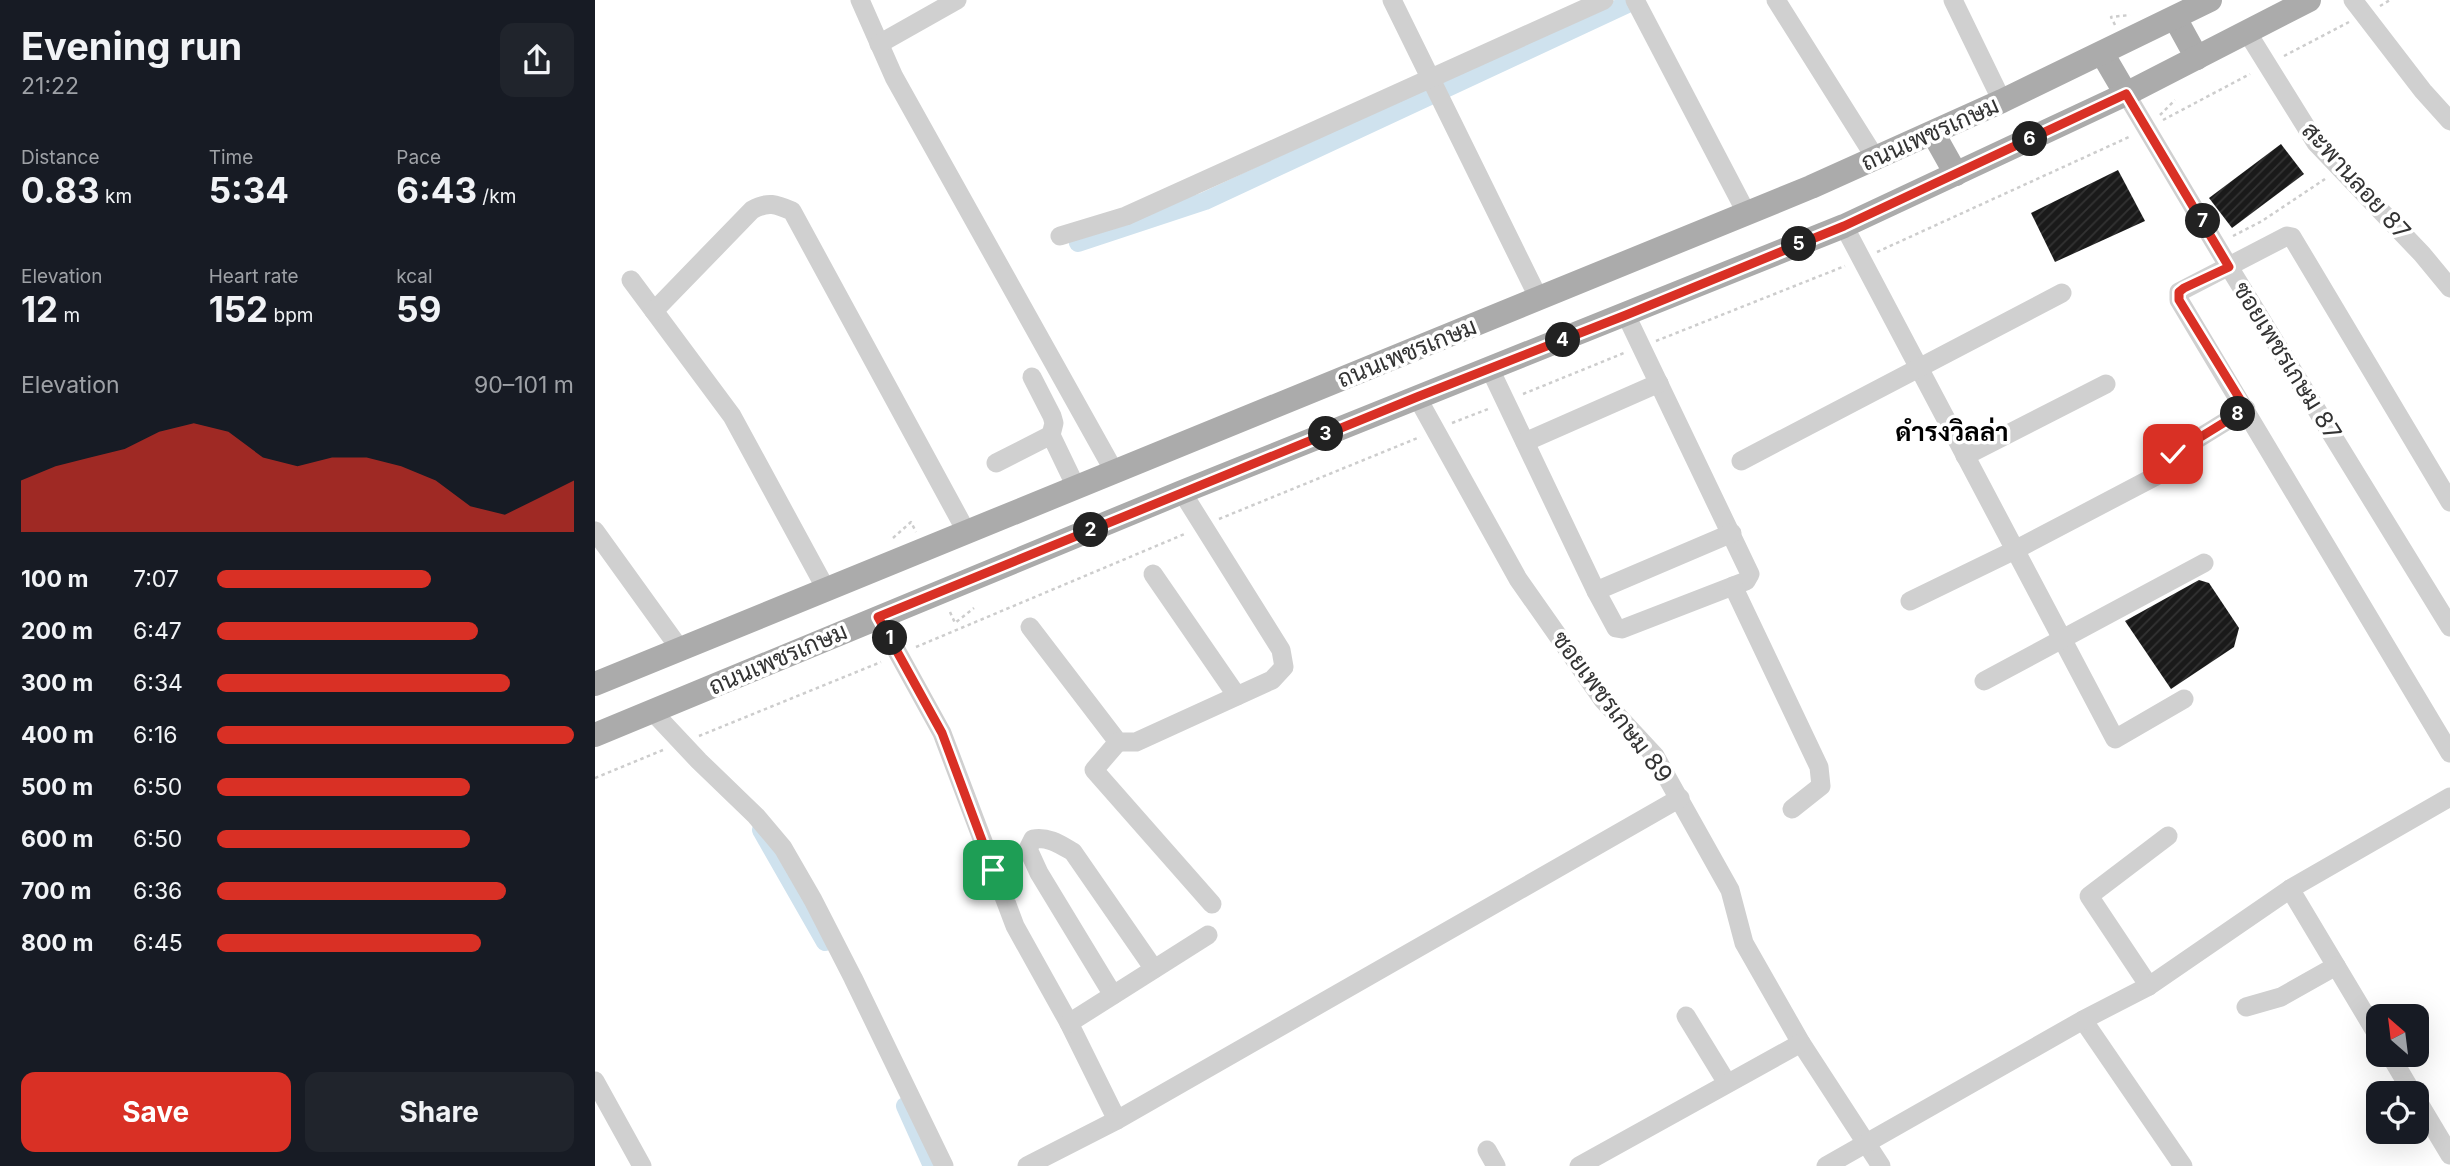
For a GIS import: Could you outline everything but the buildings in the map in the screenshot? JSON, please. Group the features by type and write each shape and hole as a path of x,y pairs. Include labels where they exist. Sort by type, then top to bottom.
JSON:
{"main road":[{"name":"ถนนเพชรเกษม","path":"595,684 1747,214 2003,101 2210,0"},
{"name":"ถนนเพชรเกษม","path":"595,735 1182,492 1844,226 2126,94 2309,0"},
{"path":"2175,18 2197,58"},
{"path":"2102,53 2126,94"},
{"path":"1933,133 1956,174"}],"street":[{"path":"860,0 894,77 1114,471"},
{"path":"879,44 957,0"},
{"path":"1392,0 1539,299"},
{"path":"1060,236 1125,216 1434,86 1604,0"},
{"path":"1776,0 1876,159"},
{"path":"1953,0 2003,101"},
{"path":"2353,0 2423,91 2450,121"},
{"path":"1637,4 1747,214"},
{"name":"สะพานลอย 87","path":"2247,32 2316,144 2342,168 2450,288"},
{"name":"ซอยเพชรเกษม 87","path":"2126,94 2450,627"},
{"path":"654,311 753,210 764,203 792,211 966,531"},
{"path":"1844,226 2115,739 2184,699"},
{"path":"2450,502 2292,237 2287,236 2269,243 2179,292 2179,300 2450,753"},
{"path":"631,280 731,415 826,589"},
{"path":"1741,461 2061,293"},
{"path":"1490,369 1613,626 1622,629 1746,581 1750,574 1732,533 1626,315"},
{"path":"1032,377 1052,416 1054,424 1051,435 1076,487"},
{"path":"1525,442 1659,383"},
{"path":"1965,456 2106,384"},
{"name":"ซอยเพชรเกษม 89","path":"1417,397 1518,579 1603,700 1655,756 1730,890 1745,943 1801,1043 1881,1166"},
{"path":"2173,454 2246,409"},
{"path":"996,463 1051,435"},
{"path":"1910,601 2156,476"},
{"path":"1182,492 1281,650 1284,667 1272,680 1136,742 1118,742 1094,770 1212,904"},
{"path":"595,531 680,649"},
{"path":"1596,591 1732,533"},
{"path":"1984,681 2204,563"},
{"path":"1153,574 1237,696"},
{"path":"1733,586 1819,767 1821,786 1792,809"},
{"path":"878,617 942,733 1015,926 1069,1023 1117,1120"},
{"path":"1030,626 1118,742"},
{"path":"652,711 698,761 756,816 783,848 847,967 944,1166"},
{"path":"1826,1166 2083,1020 2149,986 2290,889 2450,797"},
{"path":"1027,1166 1117,1120 1680,798"},
{"path":"2149,986 2088,896 2168,836"},
{"path":"1113,995 1039,873 1028,849 1033,839 1037,837 1053,841 1073,852 1154,969"},
{"path":"2290,889 2366,1016"},
{"path":"1069,1023 1208,934"},
{"path":"2246,1007 2281,997 2336,966"},
{"path":"1686,1016 1727,1083"},
{"path":"2083,1020 2183,1166"},
{"path":"1579,1166 1801,1043"},
{"path":"595,1081 642,1166"},
{"path":"2429,1120 2450,1155"}],"path":[{"path":"2111,17 2133,15"},
{"path":"2159,115 2175,100"},
{"path":"2217,244 2262,221 2342,168"},
{"path":"893,538 911,522"},
{"path":"955,623 974,608"},
{"path":"658,745 669,757"}],"waterway":[{"path":"1078,243 1205,201 1636,0"},
{"path":"761,830 825,942"},
{"path":"905,1106 932,1166"}],"district":[{"name":"ดำรงวิลล่า","path":"1952,432"}],"route":[{"path":"993,870 942,733 878,617 1844,226 2126,94 2229,267 2184,288 2179,292 2179,300 2246,409 2173,454"}]}
